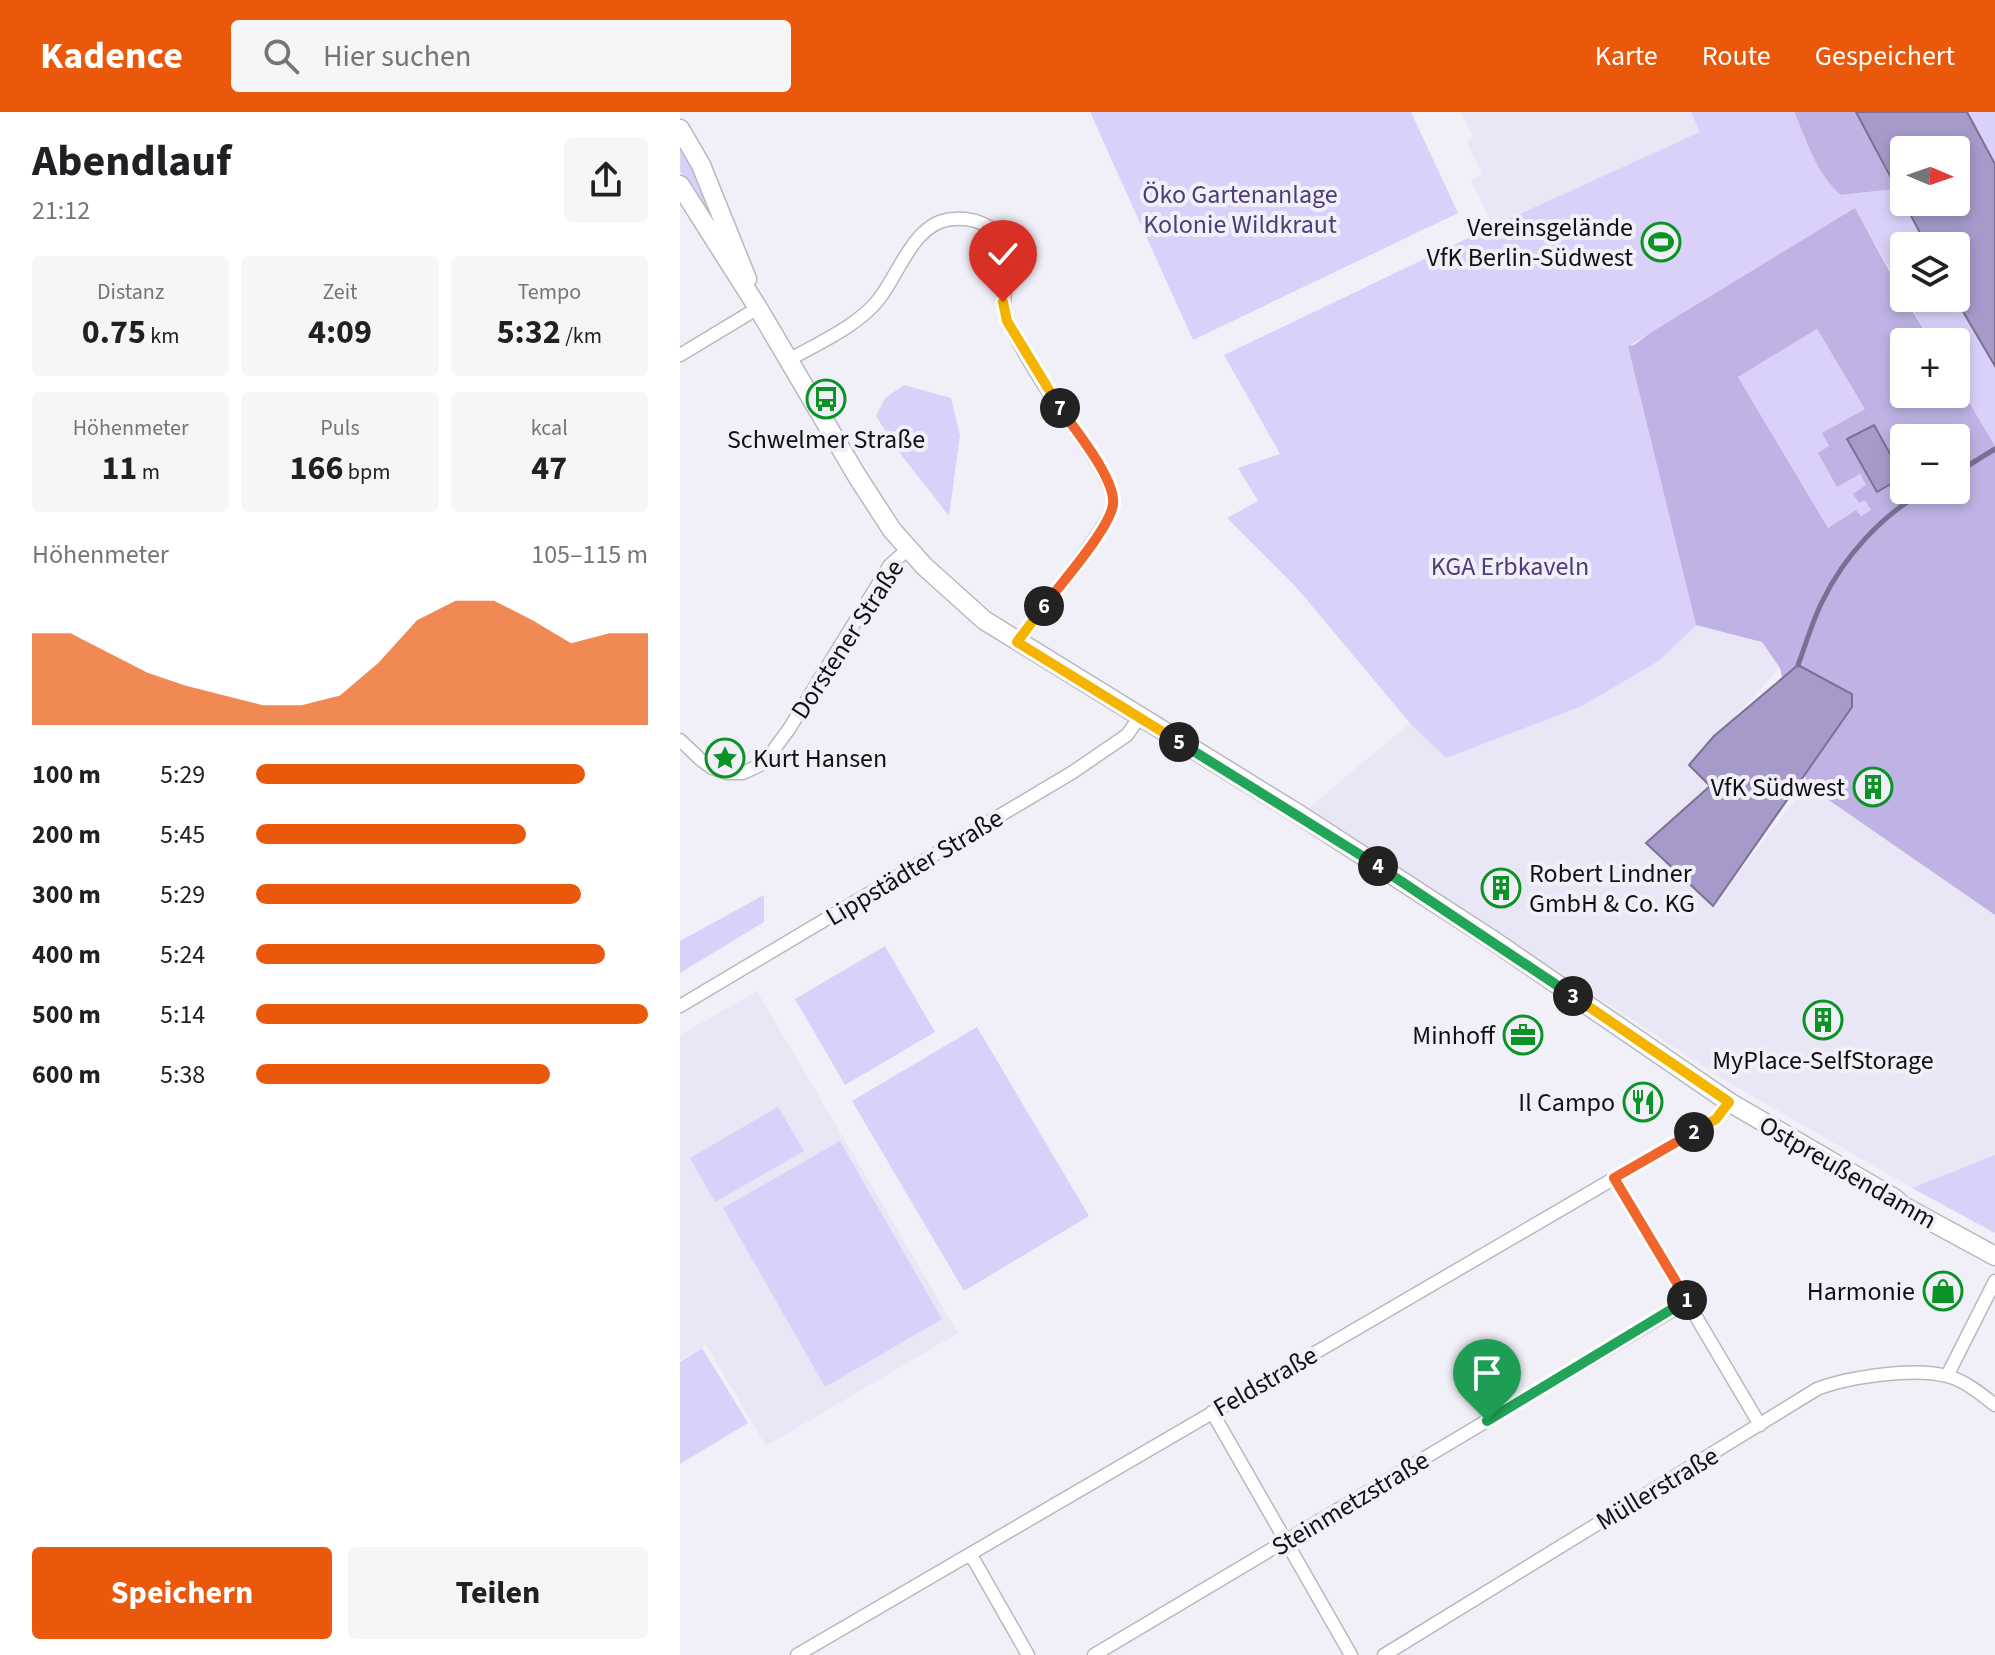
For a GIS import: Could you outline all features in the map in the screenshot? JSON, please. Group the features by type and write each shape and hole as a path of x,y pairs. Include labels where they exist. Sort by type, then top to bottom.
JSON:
{"main road":[{"name":"Ostpreußendamm","path":"680,129 701,165 758,308"},
{"name":"Ostpreußendamm","path":"680,185 892,530 950,592 984,620 1429,898 1729,1102 1903,1206 1995,1256"}],"street":[{"path":"789,360 860,317 878,301 930,226 942,220 967,219 986,225 1002,235 1009,251 1003,302 1007,321 1049,393 1104,474 1113,504 1102,529 1017,642"},
{"path":"680,355 758,308"},
{"name":"Dorstener Straße","path":"680,740 712,768 727,773 743,773 764,763 789,729 890,565 908,549"},
{"name":"Lippstädter Straße","path":"680,1006 1073,772 1127,735 1139,718"},
{"name":"Feldstraße","path":"797,1655 1716,1119 1729,1102"},
{"path":"1614,1178 1760,1425"},
{"path":"1947,1376 1995,1281"},
{"name":"Steinmetzstraße","path":"1094,1655 1688,1301"},
{"name":"Müllerstraße","path":"1384,1655 1817,1389 1833,1383 1897,1374 1947,1376 1976,1390 1995,1405"},
{"path":"1212,1412 1351,1655"},
{"path":"971,1555 1028,1655"}],"shaded area":[{"path":"1461,112 1691,112 1701,132 1493,226 1471,181 1482,174 1466,141 1473,137"},
{"path":"1794,112 1856,112 1890,179 1890,190 1841,195 1825,177"},
{"path":"1856,112 1967,112 1995,164 1995,366 1963,312 1970,312 1970,232 1920,232 1911,216 1970,216 1970,136 1890,136 1890,176"},
{"path":"1855,208 1890,272 1890,312 1913,312 1923,328 1890,328 1890,408 1970,408 1970,404 1995,446 1995,915 1807,785 1780,668 1762,642 1696,625 1628,346","holes":["1817,329 1865,409 1822,433 1829,446 1818,453 1837,487 1860,474 1866,485 1853,494 1859,503 1865,500 1871,510 1861,516 1856,510 1828,528 1738,377"]},
{"path":"1874,425 1890,454 1890,484 1877,492 1847,439"},
{"path":"1696,625 1762,641 1780,668 1690,764 1710,786 1646,843 1713,905 1807,785 1995,915 1995,1155 1912,1188 1723,1079 1309,808 1410,723 1447,758 1660,660"},
{"path":"1798,665 1852,694 1852,707 1713,906 1646,843 1710,786 1689,765 1714,736"},
{"path":"757,991 958,1333 766,1446 706,1345 680,1360 680,1035"}],"green space":[{"name":"Öko Gartenanlage Kolonie Wildkraut","path":"1090,112 1411,112 1458,213 1193,340"},
{"name":"KGA Erbkaveln","path":"1691,112 1794,112 1813,156 1832,187 1841,195 1890,190 1890,216 1910,216 1919,232 1890,232 1890,270 1855,209 1629,346 1696,625 1660,660 1582,706 1446,758 1410,723 1296,587 1227,518 1258,501 1238,468 1280,454 1224,355 1493,226 1700,132"},
{"path":"1967,112 1995,112 1995,164"},
{"path":"680,143 697,173 711,210 708,215 680,171"},
{"path":"1914,312 1963,312 1995,366 1995,446 1970,404 1970,328 1924,328"},
{"path":"1817,329 1866,409 1823,433 1829,446 1818,454 1859,474 1866,485 1871,510 1861,516 1856,510 1828,528 1738,377"},
{"path":"904,385 951,398 960,435 949,516 898,451 876,416 885,398"},
{"path":"764,895 764,922 680,973 680,941"},
{"path":"885,946 935,1032 845,1085 795,999"},
{"path":"977,1027 1089,1216 964,1291 852,1101"},
{"path":"778,1107 804,1151 715,1202 690,1158"},
{"path":"840,1141 942,1319 825,1387 723,1208"},
{"path":"1995,1155 1995,1233 1912,1188"},
{"path":"702,1348 748,1423 680,1464 680,1362"}],"waterway":[{"path":"1970,464 1995,449"},
{"path":"1798,665 1818,610 1841,569 1866,538 1905,504"}],"place":[{"name":"Vereinsgelände VfK Berlin-Südwest","path":"1661,242"},
{"name":"Schwelmer Straße","path":"826,399"},
{"name":"Kurt Hansen","path":"725,758"},
{"name":"VfK Südwest","path":"1873,787"},
{"name":"Robert Lindner GmbH & Co. KG","path":"1501,888"},
{"name":"MyPlace-SelfStorage","path":"1823,1020"},
{"name":"Minhoff","path":"1523,1035"},
{"name":"Il Campo","path":"1643,1102"},
{"name":"Harmonie","path":"1943,1291"}],"route":[{"path":"1003,302 1007,321 1033,368 1104,474 1113,504 1102,529 1017,642 1300,815 1491,939 1729,1102 1716,1119 1614,1178 1688,1301 1487,1421"}]}
